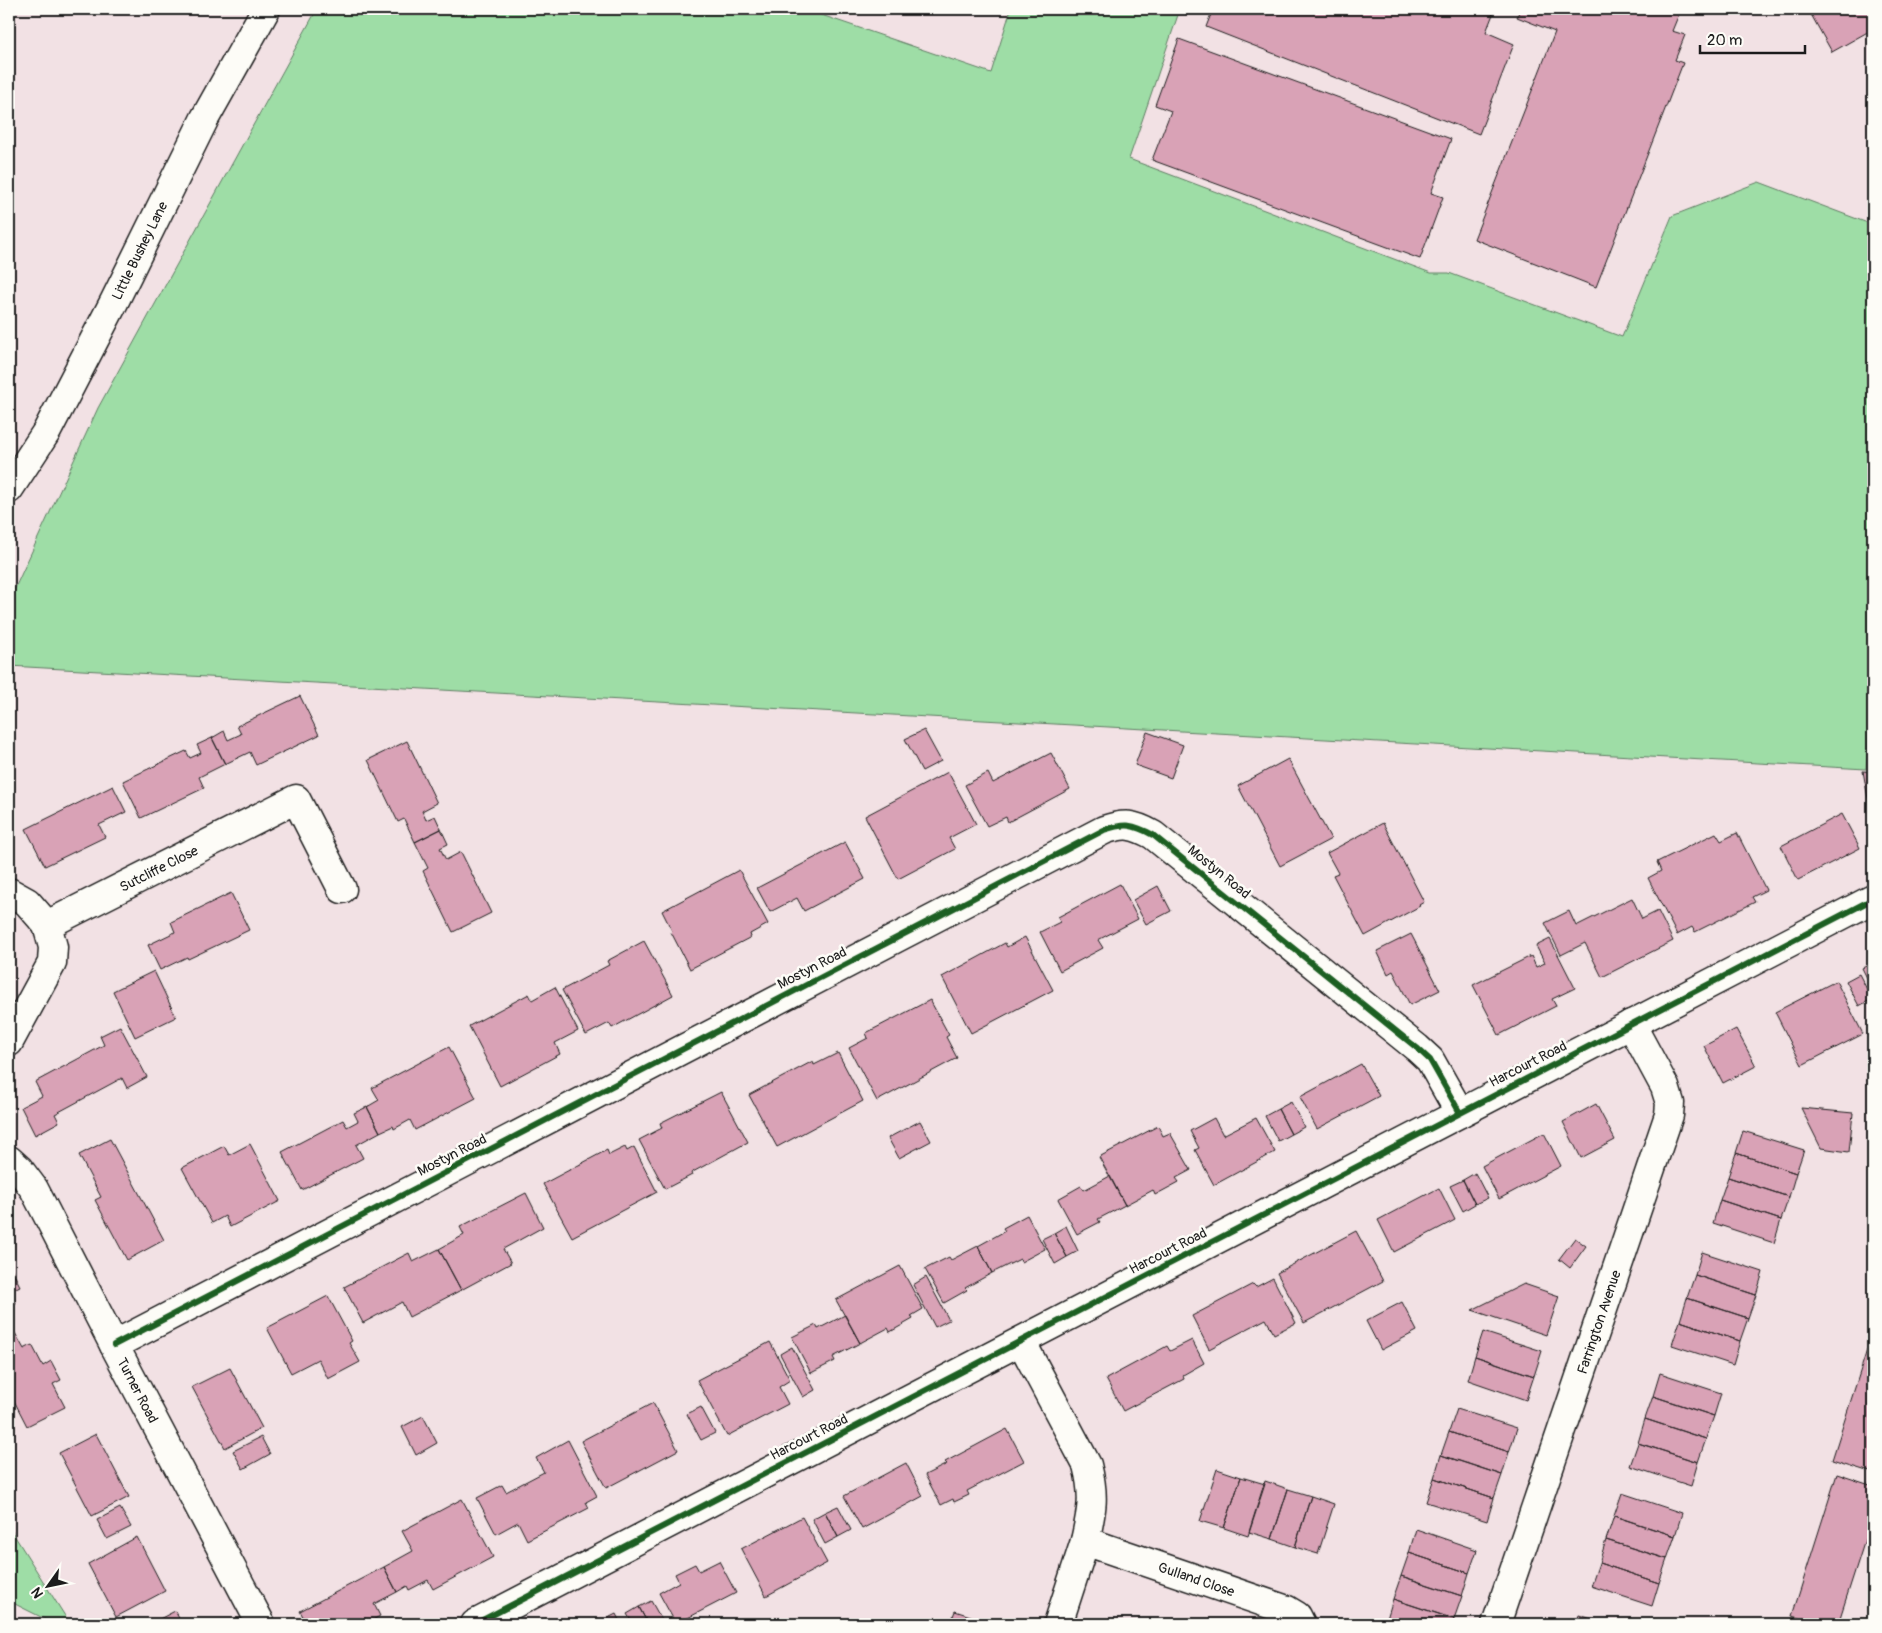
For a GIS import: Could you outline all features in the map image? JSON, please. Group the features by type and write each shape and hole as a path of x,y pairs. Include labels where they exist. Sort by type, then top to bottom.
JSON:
{"street":[{"name":"Little Bushey Lane","path":"9,489 47,431 114,302 205,118 266,9"},
{"name":"Sutcliffe Close","path":"47,925 296,799 342,889"},
{"name":"Mostyn Road","path":"114,1345 1095,835 1117,826 1128,824 1153,835 1417,1048 1430,1060 1460,1113"},
{"path":"9,892 27,902 47,925 52,947 52,963 9,1042"},
{"name":"Harcourt Road","path":"474,1624 1873,899"},
{"name":"Farrington Avenue","path":"1496,1624 1669,1115 1670,1103 1665,1087 1631,1024"},
{"name":"Turner Road","path":"9,1160 19,1169 34,1189 261,1624"},
{"path":"1021,1341 1087,1465 1091,1483 1092,1509 1085,1540 1058,1624"},
{"name":"Gulland Close","path":"1085,1540 1287,1610 1297,1616 1301,1624"}],"green space":[{"path":"317,9 804,9 991,73 1011,9 1180,9 1129,159 1431,273 1449,273 1622,337 1672,216 1759,182 1873,225 1873,678 1866,769 9,666 9,601 98,408"},
{"path":"9,1527 70,1624 55,1624 9,1601"}],"building":[{"path":"1213,9 1495,9 1486,32 1514,44 1479,134 1206,27"},
{"path":"1520,9 1681,9 1672,31 1685,35 1675,60 1683,63 1596,287 1474,239 1555,32 1517,17"},
{"path":"1808,9 1873,9 1873,29 1832,52"},
{"path":"1179,39 1451,139 1431,193 1443,197 1420,259 1152,160 1171,111 1155,105"},
{"path":"300,696 319,735 256,765 250,752 225,764 212,738 224,731 228,740 241,734 237,726"},
{"path":"924,730 941,761 922,771 905,739"},
{"path":"1147,732 1183,745 1171,778 1135,765"},
{"path":"212,738 225,764 199,777 204,788 141,818 123,781 186,751 190,758 201,753 197,745"},
{"path":"407,741 437,803 422,811 426,820 435,816 441,829 415,842 404,819 398,822 368,760"},
{"path":"1051,753 1070,789 1008,822 1006,817 987,826 965,785 988,773 993,783"},
{"path":"1288,759 1331,839 1280,866 1238,786"},
{"path":"1863,771 1873,772 1873,826"},
{"path":"948,772 976,824 949,838 955,849 898,879 865,816"},
{"path":"113,786 126,812 99,825 105,837 45,866 26,829"},
{"path":"1842,814 1860,848 1798,880 1781,846"},
{"path":"1383,823 1424,902 1365,936 1333,875 1338,873 1327,853"},
{"path":"441,829 448,844 440,848 446,860 461,852 491,913 453,932 423,871 428,868 415,842"},
{"path":"1716,833 1721,841 1737,833 1766,890 1752,897 1755,902 1695,932 1692,927 1677,935 1648,878 1661,871 1657,862"},
{"path":"845,842 865,879 804,911 797,898 770,912 757,888"},
{"path":"739,870 768,924 750,934 751,937 690,969 662,911"},
{"path":"1120,884 1138,919 1098,940 1103,948 1060,971 1040,932 1060,922 1058,917"},
{"path":"1158,886 1171,911 1146,924 1133,900"},
{"path":"231,893 249,930 160,970 148,945 175,932 171,922"},
{"path":"1632,898 1642,919 1658,911 1673,941 1602,977 1585,943 1561,955 1545,923 1569,911 1576,926"},
{"path":"1411,934 1440,990 1410,1005 1393,971 1388,974 1377,951"},
{"path":"1025,937 1053,990 971,1033 942,977 1005,943 1007,947"},
{"path":"1550,939 1575,988 1552,999 1556,1006 1499,1035 1473,985 1531,956 1536,967 1545,963 1536,946"},
{"path":"644,941 673,995 612,1028 609,1023 586,1035 562,990 609,965 607,961"},
{"path":"1873,963 1873,990 1862,968"},
{"path":"154,971 176,1017 135,1037 113,991"},
{"path":"1859,974 1872,999 1859,1006 1846,981"},
{"path":"1836,981 1863,1034 1802,1065 1775,1012"},
{"path":"555,987 578,1031 555,1043 560,1054 500,1086 469,1026 529,994 532,1000"},
{"path":"930,1000 949,1035 946,1037 957,1058 877,1101 849,1048 868,1038 866,1033"},
{"path":"120,1026 147,1077 127,1088 122,1078 55,1114 59,1122 35,1135 21,1107 42,1096 35,1082 104,1045 100,1036"},
{"path":"1736,1029 1756,1066 1723,1083 1704,1046"},
{"path":"449,1047 476,1098 415,1130 410,1120 394,1129 393,1126 380,1132 367,1107 379,1100 372,1088"},
{"path":"838,1053 863,1101 777,1147 749,1095 813,1061 814,1065"},
{"path":"1361,1064 1379,1096 1317,1129 1300,1097"},
{"path":"721,1092 748,1142 665,1189 639,1140 662,1128 660,1123"},
{"path":"1291,1102 1304,1127 1291,1134 1278,1109"},
{"path":"1596,1104 1615,1140 1581,1158 1563,1122"},
{"path":"367,1107 380,1132 356,1145 363,1158 302,1190 282,1152 343,1120 347,1127 358,1121 354,1113"},
{"path":"1801,1108 1853,1113 1849,1152 1821,1148"},
{"path":"1278,1109 1291,1134 1278,1141 1265,1116"},
{"path":"1214,1118 1223,1135 1256,1118 1275,1152 1214,1185 1195,1150 1199,1148 1190,1131"},
{"path":"920,1121 931,1141 899,1158 888,1138"},
{"path":"1158,1126 1163,1136 1170,1133 1191,1170 1176,1178 1179,1182 1155,1195 1153,1190 1125,1205 1099,1157"},
{"path":"1743,1131 1804,1150 1796,1173 1736,1153"},
{"path":"1544,1133 1561,1166 1499,1199 1482,1166"},
{"path":"110,1139 164,1240 127,1260 95,1200 101,1197 79,1155"},
{"path":"250,1144 280,1201 230,1227 225,1216 212,1223 182,1168 224,1146 229,1155"},
{"path":"625,1147 627,1151 634,1147 657,1192 572,1237 543,1184 607,1150 609,1155"},
{"path":"1736,1153 1796,1173 1789,1197 1728,1177"},
{"path":"1475,1173 1488,1198 1475,1204 1463,1180"},
{"path":"1110,1176 1125,1205 1098,1219 1100,1222 1077,1234 1058,1199 1081,1186 1084,1190"},
{"path":"1728,1177 1789,1197 1781,1220 1720,1200"},
{"path":"1463,1180 1475,1204 1463,1211 1450,1186"},
{"path":"1439,1188 1455,1220 1394,1252 1378,1220"},
{"path":"526,1193 543,1227 503,1249 511,1263 461,1290 439,1249 464,1235 460,1227"},
{"path":"1720,1200 1781,1220 1774,1243 1713,1223"},
{"path":"1027,1215 1045,1249 1021,1262 1020,1259 992,1273 978,1246 1005,1231 1003,1228"},
{"path":"1066,1226 1078,1251 1067,1257 1054,1233"},
{"path":"1356,1231 1383,1281 1304,1323 1277,1273"},
{"path":"1054,1233 1067,1257 1055,1264 1042,1239"},
{"path":"1575,1238 1586,1246 1570,1268 1559,1259"},
{"path":"978,1246 992,1273 965,1288 967,1290 944,1303 925,1269 949,1257 951,1260"},
{"path":"439,1249 461,1290 409,1317 402,1302 363,1323 344,1287 409,1253 413,1262"},
{"path":"1702,1252 1763,1272 1756,1295 1695,1275"},
{"path":"9,1264 20,1286 10,1291 16,1303 9,1307"},
{"path":"900,1266 923,1309 911,1316 913,1319 890,1332 888,1328 860,1343 836,1300"},
{"path":"1695,1275 1756,1295 1748,1318 1687,1298"},
{"path":"926,1277 949,1320 935,1327 913,1285"},
{"path":"1273,1278 1296,1323 1274,1334 1266,1319 1209,1349 1192,1316 1253,1284 1256,1287"},
{"path":"1524,1284 1559,1296 1546,1335 1472,1310"},
{"path":"328,1296 352,1341 349,1343 360,1362 328,1379 318,1359 291,1373 267,1328"},
{"path":"1687,1298 1748,1318 1740,1341 1680,1321"},
{"path":"1402,1302 1417,1331 1381,1350 1366,1321"},
{"path":"845,1315 860,1343 833,1357 835,1361 811,1373 792,1337 816,1325 818,1329"},
{"path":"1680,1321 1740,1341 1733,1365 1672,1345"},
{"path":"9,1326 24,1349 32,1345 43,1366 51,1361 61,1380 53,1384 65,1407 27,1426 9,1391"},
{"path":"1873,1331 1873,1473 1832,1460"},
{"path":"1483,1332 1542,1351 1534,1376 1475,1356"},
{"path":"1192,1340 1204,1363 1183,1375 1184,1379 1123,1411 1106,1379 1167,1346 1170,1351"},
{"path":"770,1342 790,1380 779,1387 788,1404 727,1436 697,1380"},
{"path":"792,1347 815,1390 803,1397 780,1354"},
{"path":"1475,1356 1534,1376 1526,1400 1468,1380"},
{"path":"230,1368 262,1428 225,1448 192,1387"},
{"path":"1660,1373 1721,1393 1714,1416 1653,1396"},
{"path":"1653,1396 1714,1416 1706,1439 1645,1419"},
{"path":"653,1403 678,1450 606,1488 581,1441"},
{"path":"701,1407 715,1433 701,1440 687,1414"},
{"path":"1457,1409 1517,1428 1509,1452 1449,1432"},
{"path":"423,1416 437,1443 416,1455 402,1427"},
{"path":"1645,1419 1706,1439 1698,1462 1638,1443"},
{"path":"1007,1429 1024,1461 967,1491 969,1495 954,1502 953,1499 941,1505 925,1475 947,1464 945,1462"},
{"path":"1449,1432 1509,1452 1502,1475 1441,1455"},
{"path":"96,1434 129,1497 92,1516 59,1453"},
{"path":"261,1437 270,1454 243,1469 233,1451"},
{"path":"568,1440 597,1496 586,1502 589,1508 527,1540 518,1522 496,1534 477,1498 502,1485 506,1492 544,1472 536,1458"},
{"path":"1638,1443 1698,1462 1691,1486 1630,1466"},
{"path":"1441,1455 1502,1475 1494,1498 1434,1478"},
{"path":"906,1463 923,1496 862,1529 844,1496"},
{"path":"1217,1469 1241,1477 1224,1528 1200,1521"},
{"path":"1837,1474 1873,1486 1873,1515 1838,1624 1818,1624 1792,1616"},
{"path":"1241,1477 1265,1484 1248,1536 1224,1528"},
{"path":"1434,1478 1494,1498 1487,1521 1426,1502"},
{"path":"1265,1481 1288,1489 1272,1539 1249,1532"},
{"path":"1288,1489 1311,1496 1295,1547 1272,1539"},
{"path":"1622,1493 1682,1513 1675,1536 1614,1516"},
{"path":"1311,1496 1334,1504 1318,1554 1295,1547"},
{"path":"462,1499 493,1557 433,1589 428,1580 409,1590 407,1586 397,1592 384,1567 413,1551 402,1531"},
{"path":"838,1506 851,1530 838,1537 825,1512"},
{"path":"120,1508 131,1527 107,1539 97,1520"},
{"path":"825,1512 838,1537 825,1544 812,1519"},
{"path":"1614,1516 1675,1536 1667,1559 1606,1540"},
{"path":"802,1517 827,1563 766,1596 741,1549"},
{"path":"1416,1529 1477,1550 1469,1573 1409,1553"},
{"path":"137,1537 165,1591 116,1617 88,1564"},
{"path":"1606,1540 1667,1559 1659,1583 1599,1563"},
{"path":"1409,1553 1469,1573 1462,1596 1401,1576"},
{"path":"719,1561 736,1593 676,1624 659,1593 679,1582 675,1574 695,1564 699,1571"},
{"path":"1599,1563 1659,1583 1652,1606 1591,1586"},
{"path":"384,1567 397,1592 374,1604 380,1616 365,1624 307,1624 300,1611"},
{"path":"1401,1576 1462,1596 1454,1619 1393,1599"},
{"path":"1393,1599 1454,1619 1453,1624 1392,1624 1386,1622"},
{"path":"651,1601 664,1624 648,1624 639,1607"},
{"path":"639,1607 648,1624 633,1624 627,1614"},
{"path":"175,1611 182,1624 150,1624"},
{"path":"955,1611 995,1624 950,1624"},
{"path":"616,1614 621,1624 596,1624"},
{"path":"1579,1615 1608,1624 1576,1624"}],"cycle path":[{"path":"114,1345 1104,830 1118,826 1134,827 1153,835 1417,1048 1430,1060 1460,1113"},
{"path":"475,1624 1873,899"}]}
